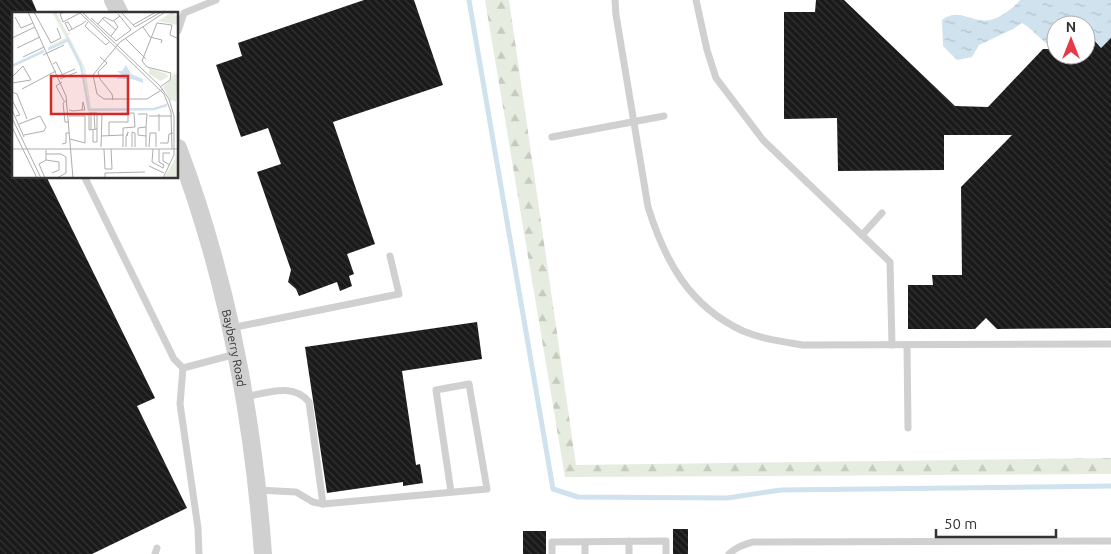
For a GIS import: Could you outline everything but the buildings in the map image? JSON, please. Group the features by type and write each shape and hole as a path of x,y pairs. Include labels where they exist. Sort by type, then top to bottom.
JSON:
{"street":[{"path":"113,0 119,12"},
{"name":"Bayberry Road","path":"179,151 221,283 231,328 258,490 264,554"}],"lane":[{"path":"179,28 184,13 216,0"},
{"path":"614,0 648,207 656,234 672,267 682,282 700,302 720,318 744,331 771,340 803,345 1111,344"},
{"path":"696,0 706,50 716,78 763,140 890,262 892,345"},
{"path":"552,137 664,116"},
{"path":"85,179 174,359 183,368 180,404 198,528 198,554"},
{"path":"862,235 882,213"},
{"path":"231,328 399,294 390,256"},
{"path":"907,345 908,428"},
{"path":"183,368 236,354"},
{"path":"258,490 296,492 322,504 488,489 469,384 436,390 451,492"},
{"path":"244,397 287,390 296,391 304,395 309,402 322,504"},
{"path":"629,541 629,554"},
{"path":"552,554 552,542 666,541 666,554"},
{"path":"729,554 742,545 753,542 1111,541"},
{"path":"585,542 585,554"}],"green space":[{"path":"485,0 509,0 576,465 1111,458 1111,474 565,477"}],"water":[{"path":"1020,0 1111,0 1111,40 1101,48 1096,42 1096,15 1046,15 1046,43 1022,23 979,45 972,57 957,60 943,46 942,20 947,17 956,15 979,20 991,20 1012,8"}],"waterway":[{"path":"469,0 553,489 578,497 727,498 781,490 1111,486"}]}
